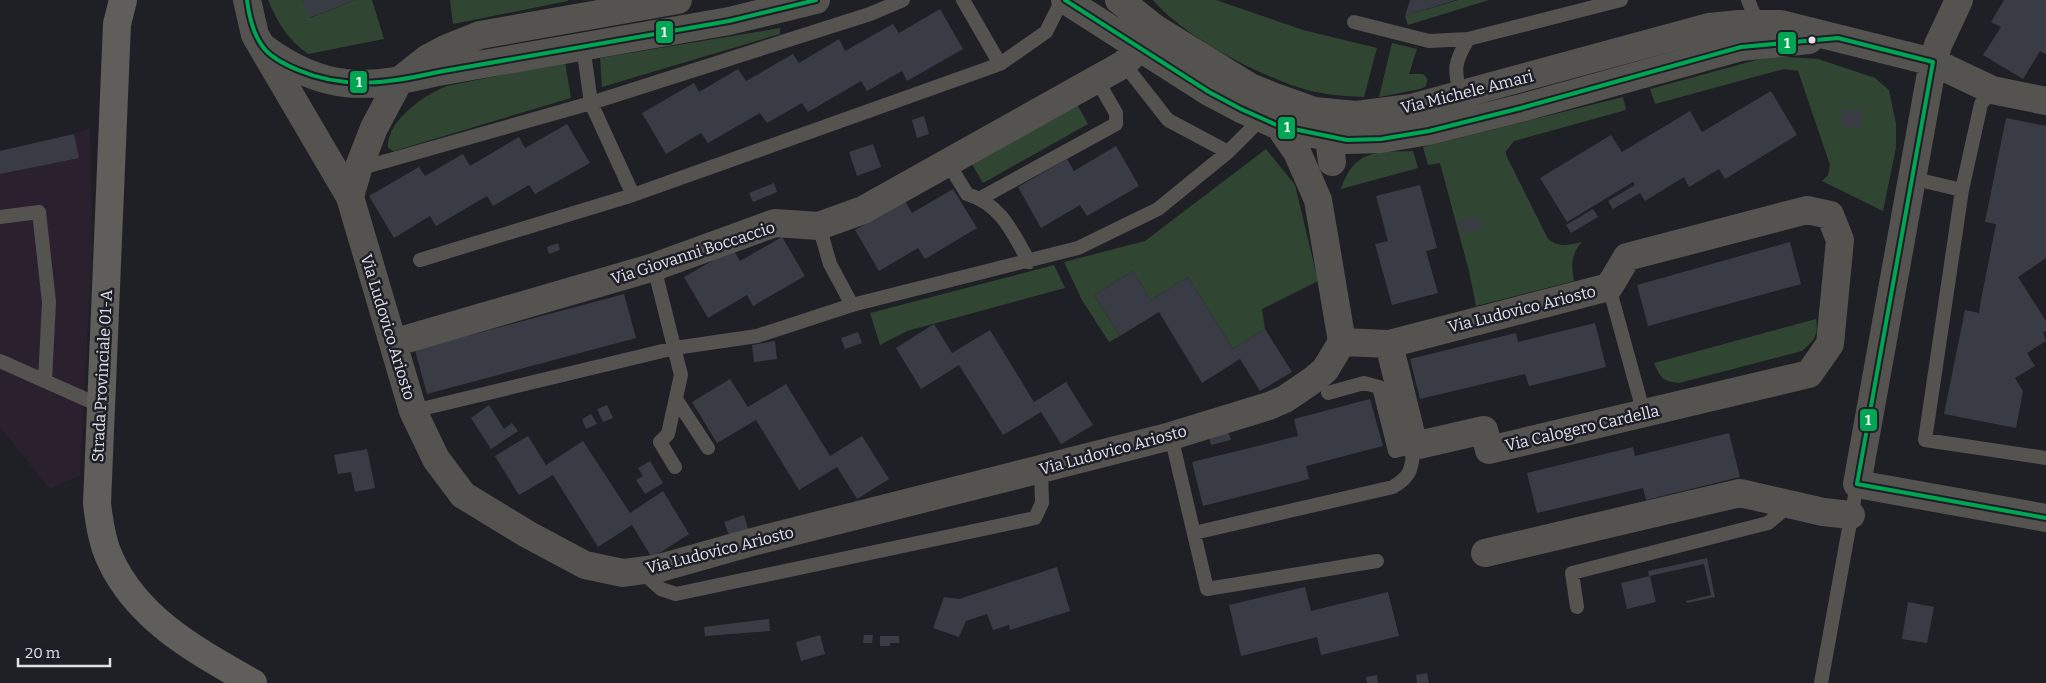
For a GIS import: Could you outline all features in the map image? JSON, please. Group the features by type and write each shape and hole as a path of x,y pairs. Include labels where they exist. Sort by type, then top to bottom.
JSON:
{"street":[{"name":"Strada Provinciale 01-A","path":"123,0 117,24 96,503 100,531 109,558 121,580 153,618 173,635 198,652 253,683"},
{"name":"Via Ludovico Ariosto","path":"246,0 256,35 350,196 413,411 436,459 463,495 527,534 585,565 623,573 660,568 752,542 1171,436 1269,406 1285,399 1325,370 1342,342 1389,344 1609,287 1626,257 1806,210 1830,215 1840,240 1830,344 1809,374"},
{"path":"350,196 374,128 399,81 428,58 445,48 480,35 678,0"},
{"path":"264,48 283,62 304,73 327,80 375,85 438,72 729,21 816,0"},
{"name":"Via Michele Amari","path":"1063,0 1209,92 1290,127 1356,115 1411,108 1709,27 1753,12 1781,24 1933,62 1992,90 2046,101"},
{"path":"1959,0 1938,45 1933,62 1857,484 2046,518"},
{"name":"Via Michele Amari","path":"1121,1 1140,47 1241,82 1272,96 1290,127"},
{"name":"Via Michele Amari","path":"1336,146 1429,131 1521,108 1741,47 1838,38"},
{"name":"Via Giovanni Boccaccio","path":"393,343 654,267 775,223 819,226 863,210 1098,80 1140,47"},
{"path":"1318,200 1324,177 1336,146 1325,123 1290,127 1318,200 1342,342"},
{"path":"1389,344 1414,446"},
{"name":"Via Calogero Cardella","path":"1414,446 1484,430 1489,450 1809,374"},
{"path":"1485,553 1740,493 1823,512 1851,515"}],"lane":[{"path":"358,169 591,103 870,14 903,0"},
{"path":"963,0 1000,64"},
{"path":"420,260 633,196 1000,64 1046,32 1063,0"},
{"path":"1354,22 1429,41 1468,39 1621,0"},
{"path":"1460,95 1455,72 1459,54 1468,39"},
{"path":"583,46 591,103 633,196"},
{"path":"1140,47 1168,120 1228,152"},
{"path":"981,198 1116,124 1116,113 1098,80"},
{"path":"1992,90 1981,104 1962,190 1925,440 2046,458"},
{"path":"413,411 675,348 757,336 852,305 1029,262 1078,248 1158,209 1228,152 1290,127"},
{"path":"948,163 967,194 981,198 1007,221 1029,262"},
{"path":"1911,178 1962,190"},
{"path":"0,217 39,212 49,302 45,381"},
{"path":"819,226 830,264 852,305"},
{"path":"654,267 681,375 668,434 660,442 675,467"},
{"path":"1609,287 1644,414"},
{"path":"0,361 101,406"},
{"path":"1194,533 1393,487 1405,480 1411,472 1414,446 1394,451 1378,387 1364,382 1328,392"},
{"path":"676,399 708,448"},
{"path":"1171,436 1207,589 1377,561"},
{"path":"640,571 662,589 676,594 1035,518 1042,503 1041,469"},
{"path":"1821,683 1857,484"},
{"path":"1577,607 1572,573 1768,523 1792,504"}],"shaded area":[{"path":"90,128 92,247 80,475 50,489 0,427 0,151 74,134"}],"green space":[{"path":"268,0 302,0 310,18 356,0 372,0 384,39 308,54 284,30"},
{"path":"450,0 568,0 568,1 453,24"},
{"path":"1153,0 1216,0 1303,30 1377,48 1364,97 1314,92 1288,84 1246,66 1184,28"},
{"path":"1458,0 1489,0 1408,25 1405,16"},
{"path":"780,28 780,34 602,87 600,58"},
{"path":"1392,43 1417,49 1409,74 1423,74 1427,78 1427,83 1425,87 1420,89 1379,97"},
{"path":"1771,56 1818,59 1875,78 1889,90 1896,124 1896,147 1883,211 1822,181 1828,175 1830,165 1798,71 1784,69 1655,104 1650,89"},
{"path":"565,62 571,98 394,151 388,148 393,128 400,119 418,102 438,90 447,86"},
{"path":"1623,97 1626,110 1514,141 1506,151 1506,155 1548,239 1560,245 1582,242 1578,246 1573,260 1574,281 1476,306 1469,271 1440,163 1428,165 1423,147"},
{"path":"1075,101 1088,124 983,183 970,161"},
{"path":"1266,149 1295,185 1318,281 1262,309 1265,329 1233,349 1188,277 1151,300 1133,271 1094,295 1120,336 1109,342 1082,300 1064,262 1145,241"},
{"path":"1413,151 1418,168 1341,189 1346,176 1353,166 1368,155"},
{"path":"1054,265 1065,288 907,331 880,345 870,313"},
{"path":"1816,319 1817,329 1815,337 1802,351 1679,383 1665,380 1658,372 1654,363"}],"building":[{"path":"302,0 356,0 309,18"},
{"path":"1410,0 1456,0 1405,16"},
{"path":"2004,0 2046,0 2046,53 2040,51 2023,79 1983,55 2001,27 1991,22"},
{"path":"940,9 963,49 907,81 902,71 867,91 861,81 808,112 802,103 767,123 760,113 708,143 701,133 666,154 642,113 694,83 699,92 738,69 746,81 793,54 799,63 839,39 845,51 893,24 899,33"},
{"path":"1771,91 1797,135 1725,179 1719,169 1689,187 1684,177 1645,201 1640,193 1613,209 1608,201 1635,185 1633,182 1567,222 1540,178 1611,135 1622,152 1690,111 1702,132"},
{"path":"1843,109 1863,111 1860,128 1841,126"},
{"path":"924,116 929,134 917,138 912,120"},
{"path":"2006,118 2046,126 2046,258 2018,277 2046,321 2046,331 2043,332 2046,341 2027,353 2035,366 2015,378 2023,391 2016,428 1944,414 1965,310 1979,313 1996,224 1985,222"},
{"path":"567,124 590,163 535,194 529,185 493,206 487,196 436,226 430,216 394,238 369,196 419,167 425,176 463,154 470,166 519,137 525,148"},
{"path":"74,134 79,158 0,174 0,151"},
{"path":"873,144 881,167 857,176 849,152"},
{"path":"1116,146 1139,186 1087,216 1080,205 1041,228 1018,187 1067,159 1074,171"},
{"path":"774,183 777,192 753,202 749,193"},
{"path":"1420,185 1437,248 1426,251 1438,293 1392,305 1375,244 1388,241 1376,196"},
{"path":"953,189 977,228 925,259 918,248 879,271 855,230 905,201 912,213"},
{"path":"1593,209 1598,217 1571,233 1566,225"},
{"path":"1479,216 1482,229 1461,233 1458,220"},
{"path":"782,237 805,276 753,306 747,295 708,318 684,277 733,249 740,261"},
{"path":"1790,242 1801,284 1648,326 1637,285"},
{"path":"558,243 560,250 549,254 547,247"},
{"path":"1133,271 1151,300 1188,277 1233,349 1265,329 1292,372 1260,391 1240,359 1202,383 1159,312 1120,336 1094,295"},
{"path":"624,294 636,338 427,394 415,350"},
{"path":"1595,323 1606,367 1529,386 1525,374 1420,399 1410,359 1516,333 1518,342"},
{"path":"934,324 952,353 990,330 1034,402 1066,382 1093,425 1061,444 1041,412 1003,435 959,365 921,389 896,348"},
{"path":"858,332 862,343 845,349 841,338"},
{"path":"775,341 777,359 754,362 752,345"},
{"path":"730,379 748,407 786,384 830,456 862,436 889,479 857,499 837,467 799,490 756,420 717,443 692,402"},
{"path":"1370,399 1383,446 1306,466 1309,479 1203,506 1192,462 1298,436 1294,419"},
{"path":"489,405 504,429 512,423 518,431 491,449 471,418"},
{"path":"607,405 613,418 603,422 597,409"},
{"path":"591,414 597,424 586,429 582,419"},
{"path":"1228,431 1231,440 1211,445 1209,436"},
{"path":"1729,433 1740,477 1646,500 1643,488 1537,513 1527,473 1633,447 1635,456"},
{"path":"528,436 546,465 583,441 630,513 663,491 689,534 652,558 632,525 598,547 553,475 519,495 495,456"},
{"path":"367,449 375,488 355,492 351,472 338,474 334,455"},
{"path":"650,461 663,483 645,494 636,480 643,476 638,468"},
{"path":"744,515 748,529 729,535 724,522"},
{"path":"1707,558 1715,597 1687,603 1686,601 1711,595 1704,564 1649,576 1648,571"},
{"path":"1057,567 1070,611 1010,630 1009,625 993,630 987,614 966,621 959,637 933,628 944,597 959,599"},
{"path":"1650,576 1656,602 1627,609 1621,583"},
{"path":"1305,587 1311,611 1388,592 1399,636 1321,655 1317,637 1241,656 1229,605"},
{"path":"1908,602 1934,607 1927,643 1902,639"},
{"path":"769,619 770,631 705,636 704,627"},
{"path":"820,635 825,654 801,661 796,642"},
{"path":"864,635 873,635 872,643 863,643"},
{"path":"880,636 899,636 899,643 890,643 890,646 880,646"},
{"path":"1427,673 1429,683 1417,683 1416,675"},
{"path":"1377,675 1378,683 1367,683 1366,677"}],"transit line":[{"name":"1","path":"247,0 254,31 263,47 274,58 293,68 316,76 333,80 368,83 402,79 729,21 816,0"},
{"name":"1","path":"1065,0 1209,92 1241,109 1279,126 1347,140 1381,139 1429,131 1521,108 1741,47 1838,38 1933,62 1857,484 2046,518"}]}
